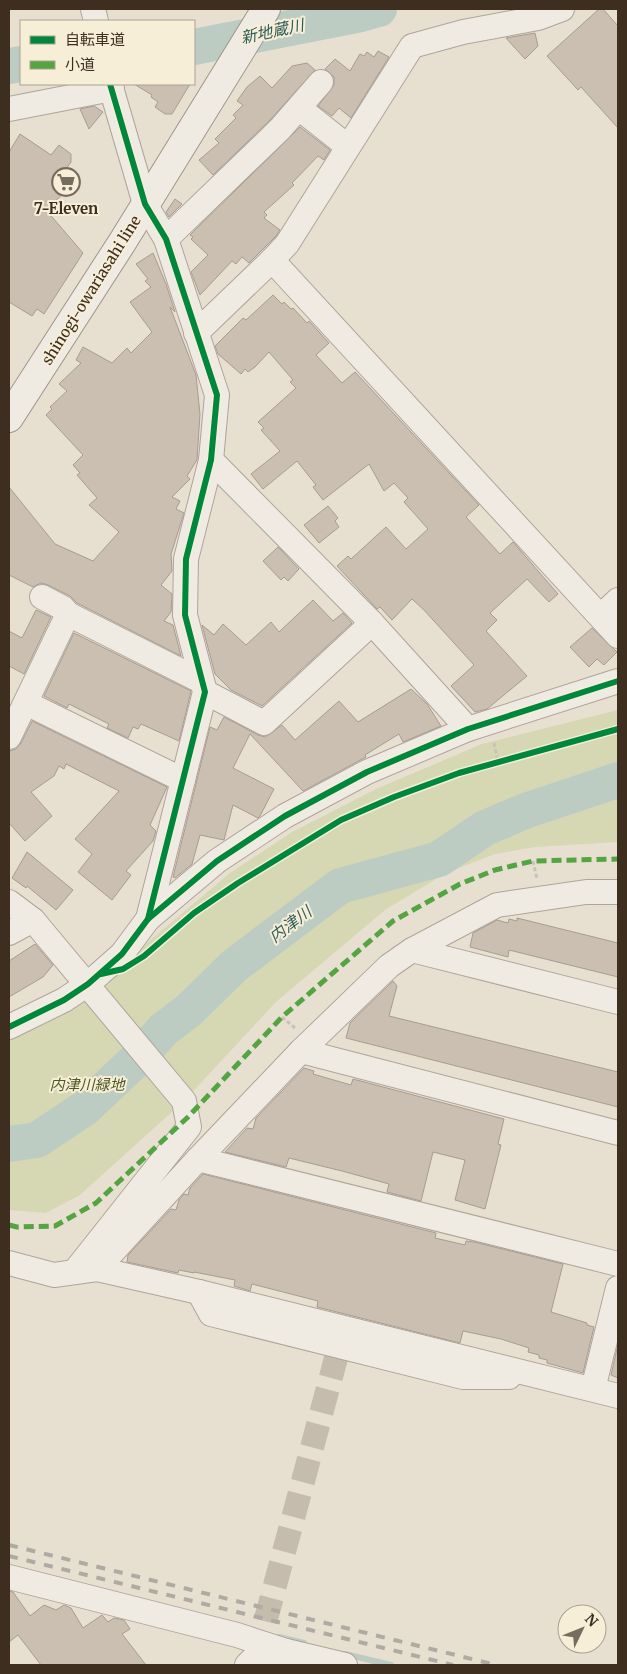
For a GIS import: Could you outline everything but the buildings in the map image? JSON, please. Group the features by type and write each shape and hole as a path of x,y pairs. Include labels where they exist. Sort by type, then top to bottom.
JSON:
{"main road":[{"name":"shinogi-owariasahi line","path":"9,418 266,9"}],"street":[{"path":"196,333 287,244 347,146 412,46 463,32 538,18 562,9"},
{"path":"166,238 280,129 321,82"},
{"path":"9,128 16,108 111,86 145,204 166,238 217,395 211,460 186,559 185,616 203,687 183,780 148,920"},
{"path":"299,108 347,146"},
{"path":"272,260 618,636"},
{"path":"211,460 372,623 468,729"},
{"path":"42,597 62,608 68,614 203,687 264,723 372,623"},
{"path":"601,616 618,600"},
{"path":"9,737 68,614"},
{"path":"9,1027 64,1000 92,989 148,920 216,862 285,816 367,772 468,729 618,681"},
{"path":"26,703 183,780"},
{"path":"86,1270 198,1159 300,1051 389,966 412,950 497,905 586,892 618,892"},
{"path":"9,902 32,920 92,989 184,1101 189,1127 86,1270"},
{"path":"9,933 32,920"},
{"path":"412,950 618,1002"},
{"path":"300,1051 618,1133"},
{"path":"198,1159 618,1264"},
{"path":"9,1263 54,1275 86,1270 199,1292 618,1396"},
{"path":"593,1389 618,1288"},
{"path":"9,1577 238,1635 266,1660 345,1665"}],"path":[{"path":"151,950 194,913 342,820 394,796 459,773 618,729"}],"green space":[{"name":"内津川緑地","path":"618,710 618,842 535,847 495,854 446,873 385,910 276,1002 184,1101 80,1195 46,1213 9,1210 9,1031 71,1007 230,873 292,832 376,789 482,744"}],"waterway":[{"name":"新地蔵川","path":"195,47 379,9"},
{"name":"新地蔵川","path":"9,66 20,64"},
{"name":"内津川","path":"9,1144 37,1140 85,1108 140,1056 163,1030 189,1010 234,966 340,886 439,859 485,828 525,811 618,780"},
{"path":"279,1637 304,1643"},
{"path":"345,1654 391,1665"}],"tunnel":[{"path":"256,1656 339,1347"}],"railway":[{"path":"9,1545 496,1665"},
{"path":"9,1556 453,1665"}],"marked path":[{"path":"9,1225 17,1227 55,1226 96,1203 188,1117 282,1017 393,921 460,884 495,870 533,861 618,859"}],"cycle path":[{"path":"110,85 145,204 166,239 217,395 211,460 186,559 185,615 205,692 148,919"},
{"path":"9,1027 64,1000 88,984 122,954 148,919 217,861 285,816 367,772 468,729 618,681"},
{"path":"101,974 123,969 144,956 194,913 238,883 341,820 394,797 459,773 618,729"}],"place":[{"name":"7-Eleven","path":"66,182"}]}
